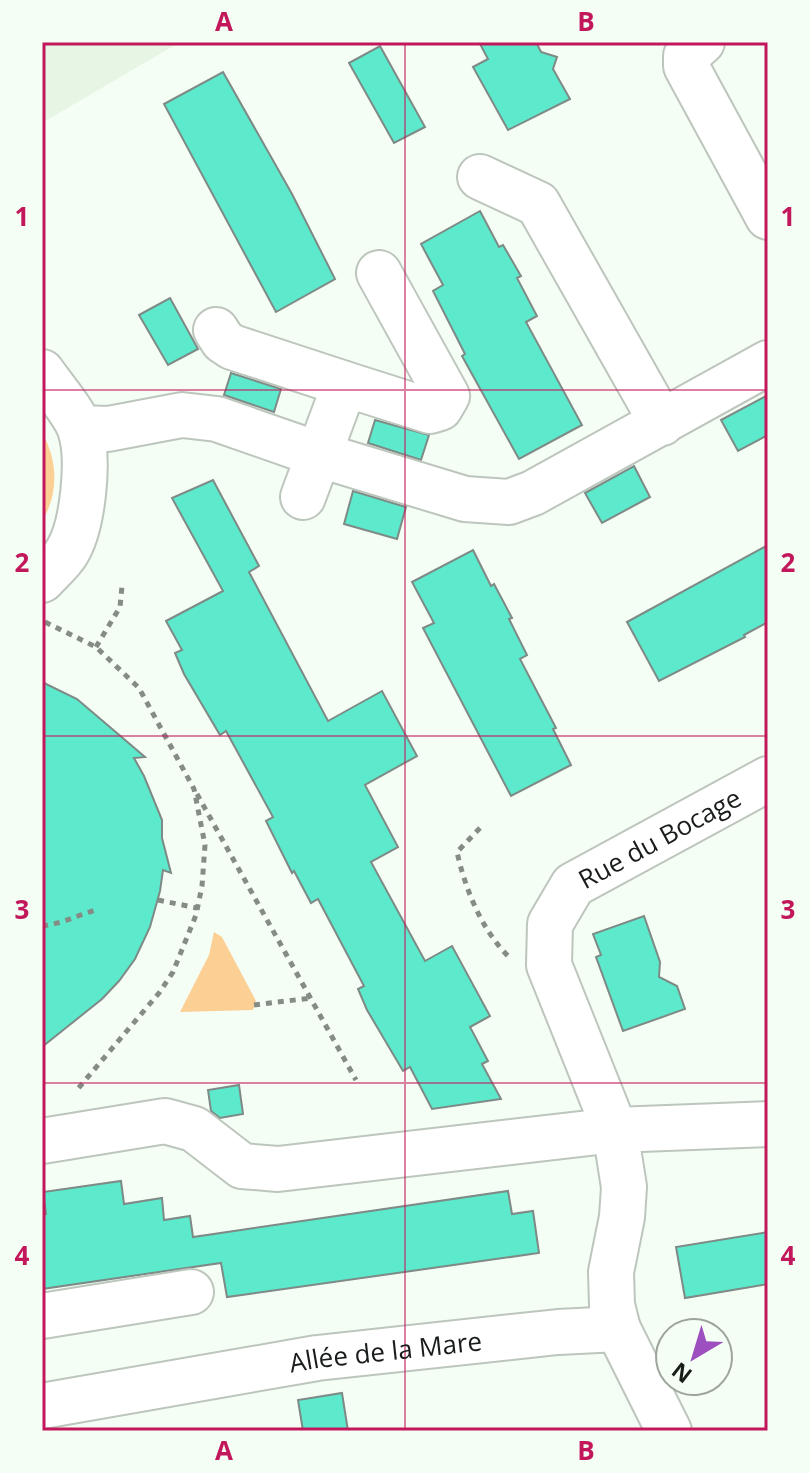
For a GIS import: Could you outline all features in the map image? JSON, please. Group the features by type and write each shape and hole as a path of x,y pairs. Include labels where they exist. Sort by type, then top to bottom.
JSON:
{"street":[{"path":"702,42 686,56 686,66 768,217"},
{"path":"480,177 538,204 672,428"},
{"path":"216,330 223,341 232,347 430,411 440,408 447,396 379,273"},
{"path":"80,428 108,429 182,415 217,419 320,455 465,499 509,502 672,428 768,363"},
{"path":"42,372 80,428 84,466 83,504 78,529 67,554 42,580"},
{"path":"303,497 345,384"},
{"name":"Rue du Bocage","path":"618,1329 612,1305 611,1272 622,1217 624,1187 615,1130 549,965 550,924 573,885 768,779"},
{"path":"42,1141 165,1121 194,1129 242,1166 278,1169 615,1130 768,1124"},
{"path":"42,1316 191,1292"},
{"path":"618,1329 669,1431"},
{"name":"Allée de la Mare","path":"42,1406 317,1358 558,1332 618,1329"}],"path":[{"path":"96,647 120,607 122,586"},
{"path":"42,621 96,647 139,688 356,1080"},
{"path":"71,1097 159,993 173,972 202,886 205,845 194,789"},
{"path":"480,828 457,852 464,885 499,946 519,966 549,965"},
{"path":"158,900 197,908"},
{"path":"42,926 67,923 77,915 99,909"},
{"path":"254,1005 311,998"}],"shaded area":[{"path":"42,42 180,42 42,123"},
{"path":"42,432 54,466 54,488 42,522"},
{"path":"214,932 222,937 256,1001 253,1010 180,1012 209,955"}],"building":[{"path":"479,42 536,42 541,52 557,57 553,69 570,99 508,130 473,67 488,59"},
{"path":"380,46 425,127 394,143 349,63"},
{"path":"223,72 292,194 335,279 276,312 164,104"},
{"path":"480,211 499,247 503,245 521,276 517,278 537,316 526,322 582,425 519,459 462,356 465,354 433,291 443,285 421,244"},
{"path":"170,298 198,349 168,365 139,315"},
{"path":"231,373 281,389 274,412 224,395"},
{"path":"768,395 768,435 738,451 721,420"},
{"path":"375,420 429,435 421,460 368,443"},
{"path":"634,466 650,497 602,523 585,493"},
{"path":"213,480 259,566 249,572 328,721 382,691 417,756 365,785 398,847 371,862 425,961 452,946 490,1016 470,1027 488,1061 482,1064 501,1099 432,1109 410,1067 403,1071 367,1010 358,989 364,986 318,899 311,903 294,871 292,873 266,821 273,817 226,731 220,735 184,674 175,653 182,650 166,621 223,591 172,498"},
{"path":"353,491 406,507 397,539 344,524"},
{"path":"768,545 768,622 659,681 627,622"},
{"path":"473,550 512,618 509,619 527,655 520,659 556,728 553,729 571,765 511,796 423,628 434,623 412,582"},
{"path":"42,682 77,699 145,757 134,758 162,820 162,838 171,873 163,870 150,927 135,959 119,981 102,999 42,1047"},
{"path":"644,916 660,962 659,977 677,986 685,1009 623,1031 596,957 601,955 593,934"},
{"path":"239,1085 243,1114 220,1118 211,1111 208,1090"},
{"path":"121,1181 124,1204 162,1198 164,1220 190,1216 193,1237 508,1191 512,1214 533,1211 539,1253 227,1297 221,1263 42,1289 42,1215 46,1214 43,1192"},
{"path":"768,1232 768,1284 685,1298 676,1247"},
{"path":"342,1393 348,1431 303,1431 298,1400"}]}
